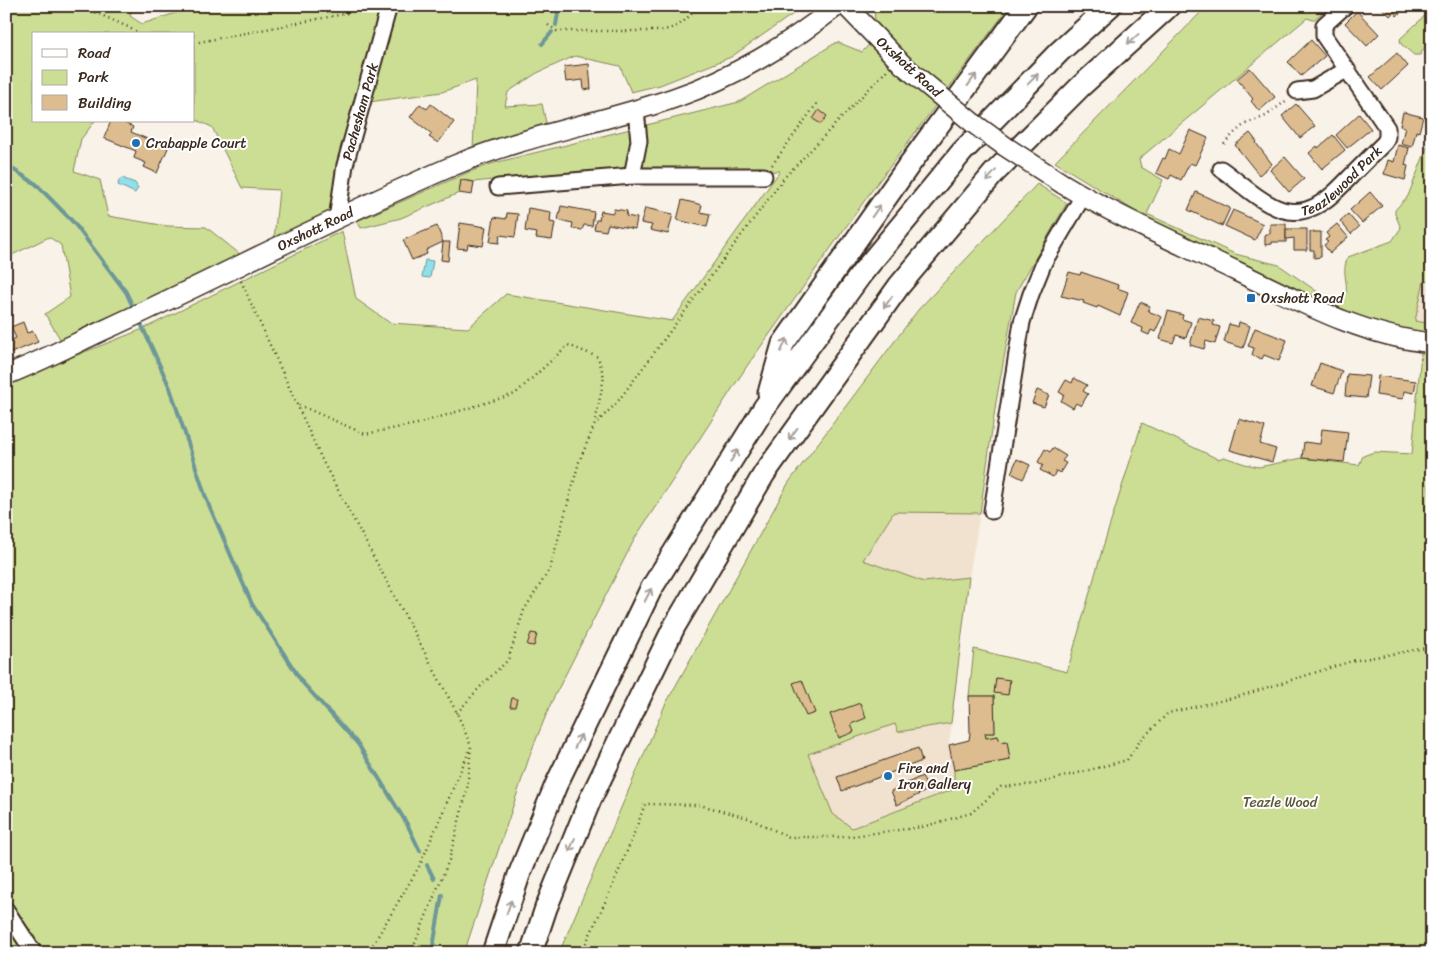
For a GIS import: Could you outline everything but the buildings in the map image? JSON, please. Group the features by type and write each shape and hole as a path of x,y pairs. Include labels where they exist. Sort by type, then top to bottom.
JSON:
{"highway":[{"path":"764,408 783,344 909,165 1026,6"},
{"path":"493,953 519,875 556,785 651,589 764,408 862,273 962,152 1059,52 1110,6"},
{"path":"531,953 546,908 590,800 674,627 764,474 899,286 994,173 1082,86 1169,6"}],"main road":[{"name":"Oxshott Road","path":"6,375 130,319 456,164 553,131 675,98 720,80 758,61 801,34 837,6"},
{"name":"Oxshott Road","path":"846,6 900,63 973,123 1006,148 1083,196 1312,308 1382,334 1432,343"}],"street":[{"name":"Pachesham Park","path":"337,219 345,165 389,6"},
{"name":"Teazlewood Park","path":"1222,169 1271,205 1298,212 1311,209 1325,202 1384,142 1387,137 1387,128 1324,36 1323,30 1328,21 1345,6"},
{"path":"1297,91 1313,89 1346,70"},
{"path":"632,176 639,141 636,110"},
{"path":"498,187 632,176 764,176"},
{"path":"992,511 1022,322 1030,294 1044,262 1083,196"},
{"path":"6,910 34,953"}],"path":[{"path":"82,6 136,32"},
{"path":"548,26 557,31 659,31 672,29 684,23 696,6"},
{"path":"195,42 349,13"},
{"path":"595,424 622,397 784,178 900,63"},
{"path":"1224,144 1246,124 1266,116 1297,91"},
{"path":"764,176 818,102"},
{"path":"235,268 323,462 456,713 471,746 467,790 449,860 411,953"},
{"path":"297,405 365,434 417,424 515,394 568,345 598,357 604,377 595,424 579,462 550,569 524,610 508,660 456,713"},
{"path":"584,953 585,945 614,885 645,804 700,805 748,818 789,837 844,837 922,827 971,813 1001,787 1036,784 1128,760 1140,741 1168,713 1237,697 1352,661 1432,647"},
{"path":"368,953 420,865 471,746"}],"shaded area":[{"path":"1432,222 1432,324 1407,321"},
{"path":"894,512 980,513 969,577 949,745 954,770 954,789 852,828 833,814 808,754 832,607"}],"green space":[{"path":"6,6 133,6 130,16 142,24 197,6 800,6 793,14 731,57 660,85 631,92 620,66 575,56 537,73 508,92 505,106 542,104 546,123 473,150 476,80 442,92 369,102 356,97 332,211 274,239 279,190 242,188 212,127 195,119 195,32 32,32 32,122 94,122 81,139 74,171 100,180 108,216 167,226 206,227 241,255 62,342 45,314 70,297 61,245 49,237 10,256 6,254"},
{"path":"874,6 1010,6 870,193 747,366 635,538 551,703 531,752 464,953 44,953 30,932 16,940 24,953 6,953 6,383 143,329 342,231 356,299 390,323 468,328 506,294 672,321 780,171 501,179 474,182 461,180 459,193 401,218 361,228 357,221 494,163 739,102 837,42 862,52 881,32 875,22"},
{"path":"1207,6 1331,6 1313,20 1307,18 1139,159 1141,167 1163,180 1147,214 1235,254 1279,265 1325,297 1342,299 1346,290 1345,269 1348,257 1392,241 1401,228 1395,210 1408,196 1432,135 1432,282 1424,281 1415,321 1432,324 1432,334 1382,324 1322,304 1143,216 1055,162"},
{"path":"1432,9 1432,50 1426,45 1420,55 1414,55 1401,44 1400,39"},
{"name":"Teazle Wood","path":"1037,184 1067,203 1016,292 996,402 980,513 894,512 863,560 924,582 969,577 951,723 898,732 895,724 808,754 833,814 852,828 954,789 954,770 1010,760 1007,741 1000,742 998,736 986,738 985,733 995,733 994,696 969,696 974,649 1067,672 1103,547 1142,423 1218,459 1224,457 1259,467 1302,458 1359,465 1363,456 1374,452 1412,454 1421,353 1432,354 1432,483 1428,484 1432,520 1432,608 1430,608 1432,621 1432,953 559,953 665,705 789,482 918,310"}],"water":[{"path":"122,178 135,183 138,188 135,193 118,185 119,180"},
{"path":"425,260 433,261 430,278 422,277"}],"waterway":[{"path":"556,25 557,6"},
{"path":"542,44 552,32"},
{"path":"6,165 36,184 74,223 126,292 132,305"},
{"path":"142,326 170,388 206,498 252,604 302,682 358,744 407,824 420,851"},
{"path":"427,865 434,879"},
{"path":"432,953 442,895"}],"place":[{"name":"Crabapple Court","path":"136,143"},
{"name":"Oxshott Road","path":"1251,298"},
{"name":"Fire and Iron Gallery","path":"888,776"}]}
